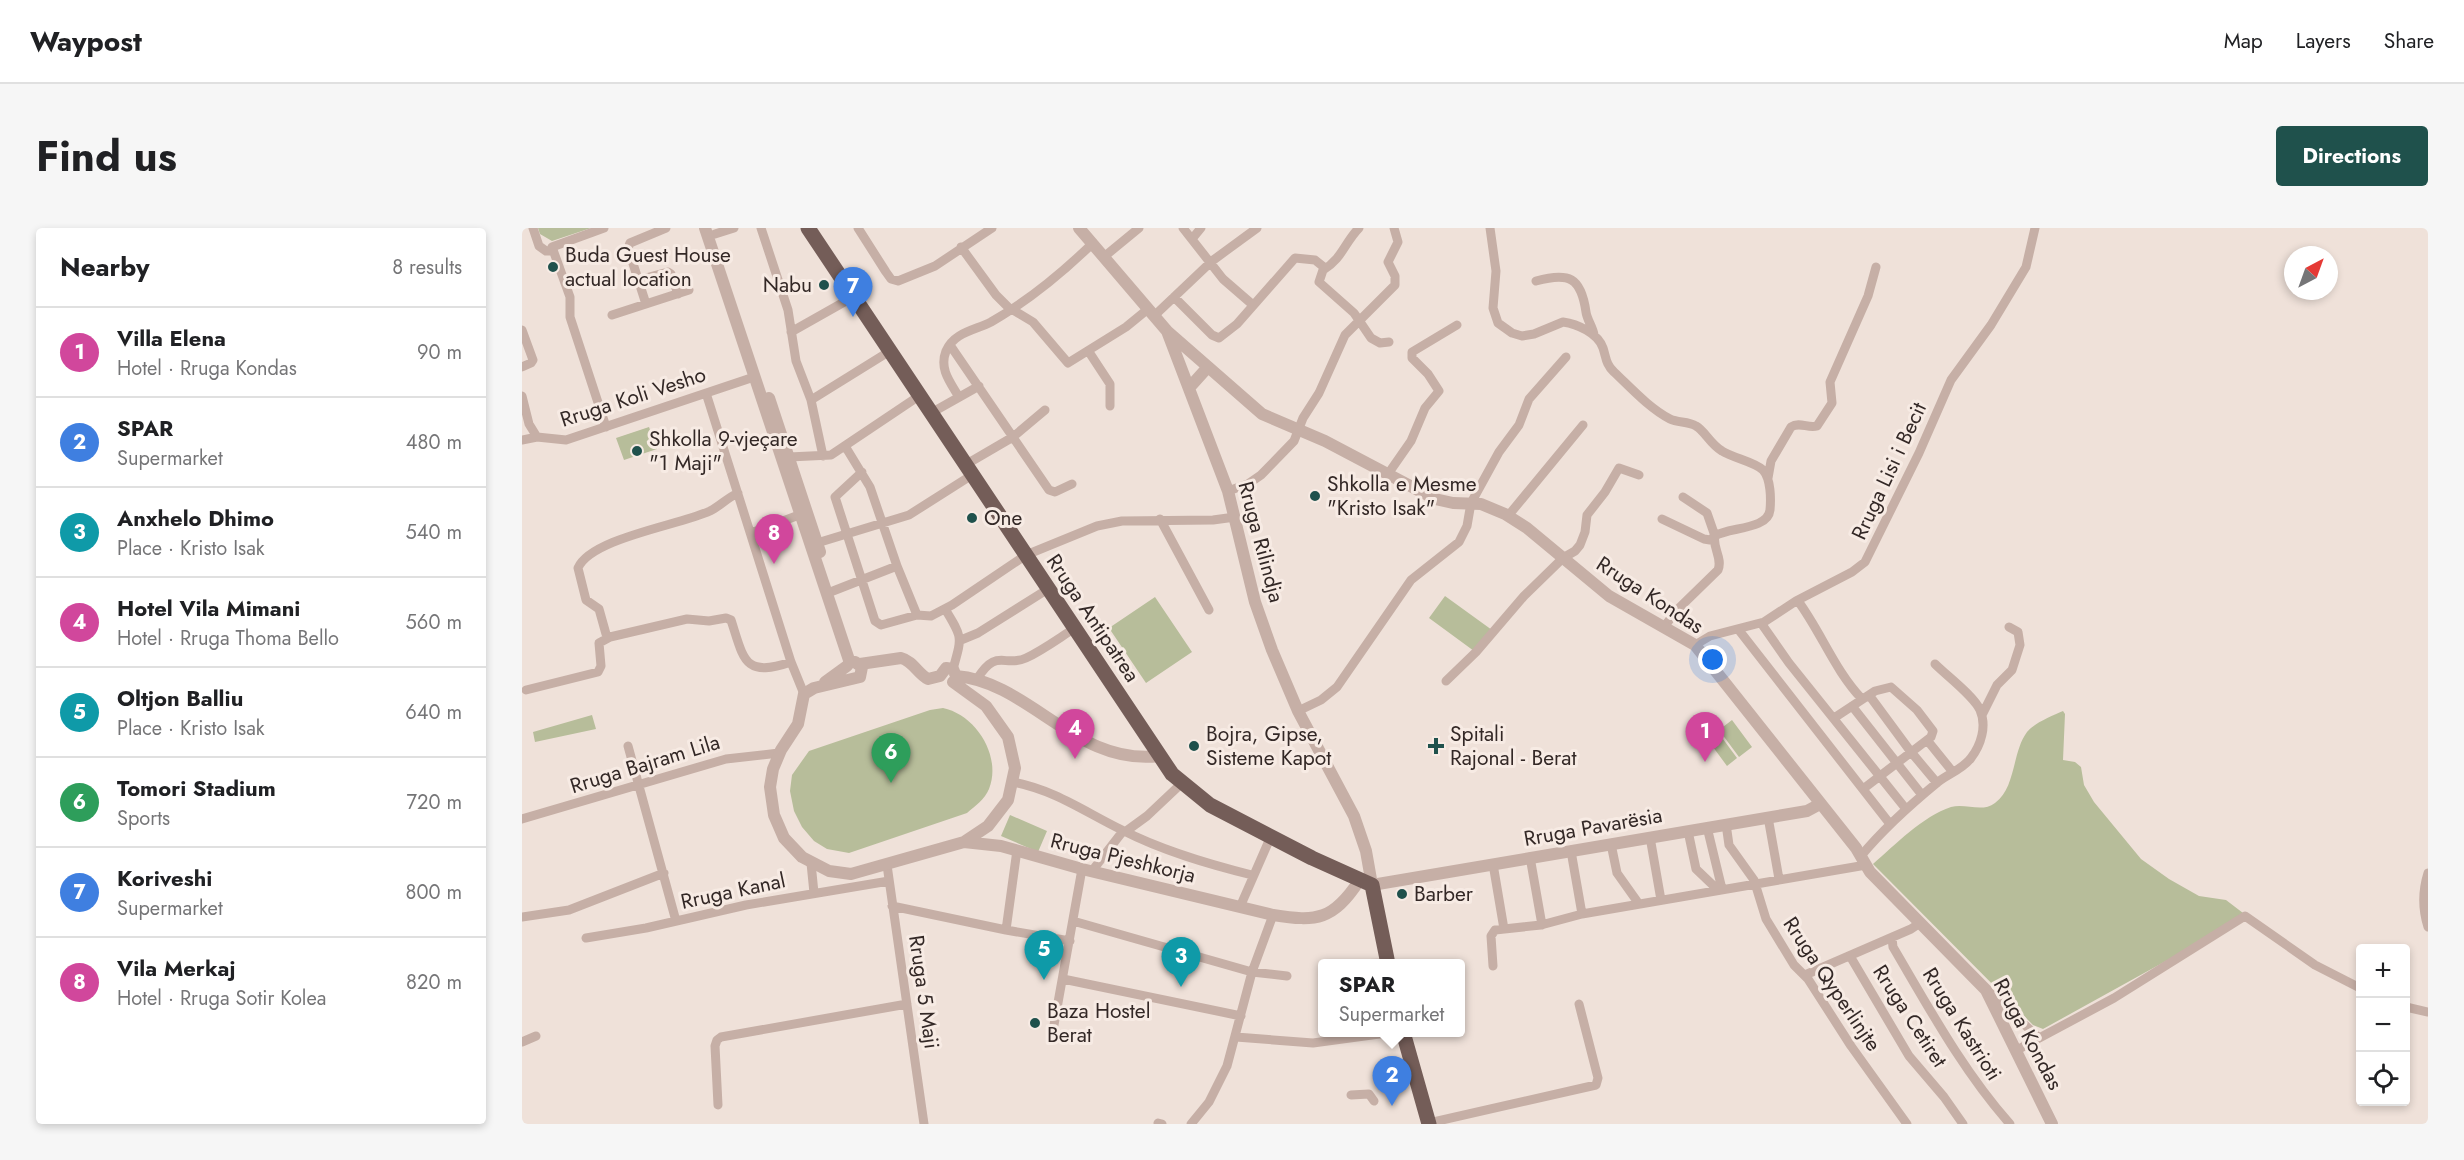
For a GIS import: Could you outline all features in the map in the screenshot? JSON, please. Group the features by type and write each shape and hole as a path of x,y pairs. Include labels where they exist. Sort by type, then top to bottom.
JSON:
{"main road":[{"name":"Rruga Antipatrea","path":"808,228 1159,756 1182,783 1210,805 1366,883"},
{"path":"1366,883 1387,959"},
{"path":"1404,1037 1429,1123"}],"street":[{"path":"532,228 539,246 546,251 553,250"},
{"path":"604,228 556,244 553,250 570,297 570,317 606,427"},
{"path":"646,304 628,248 630,243 666,228"},
{"path":"711,230 734,228"},
{"path":"761,228 788,310 795,361 811,400 823,456"},
{"path":"862,229 864,241 894,280 904,279 935,266 992,228"},
{"name":"Rruga Rilindja","path":"1080,228 1167,331 1228,491 1255,602 1272,650 1298,711 1354,816 1366,851 1366,883"},
{"path":"1105,256 1139,228"},
{"path":"1184,228 1209,263 1253,305"},
{"path":"1192,239 1201,228"},
{"path":"961,247 996,295 1033,322 1068,363 1174,297 1209,263 1257,228"},
{"path":"1359,228 1349,237 1341,255 1321,273 1320,284 1354,313 1376,342 1389,342"},
{"path":"1228,491 1248,484 1261,475 1294,441 1303,418 1319,393 1345,335 1396,281 1388,262 1398,242 1394,228"},
{"path":"1490,228 1496,271 1492,308 1502,327 1516,335 1528,336 1563,322 1594,335"},
{"name":"Rruga Lisi i Becit","path":"1695,645 1710,636 1761,623 1851,572 1868,557 1923,445 1951,380 1990,325 2026,267 2035,228"},
{"path":"711,230 754,377 799,515 854,668"},
{"path":"711,230 833,591 854,668"},
{"path":"959,397 943,368 945,353 950,345 968,330 990,323 1055,280 1093,243"},
{"path":"1174,297 1212,335 1219,338 1230,331 1295,258 1315,260 1325,268"},
{"path":"1662,519 1710,540 1722,532 1753,526 1768,516 1770,510 1768,481 1771,462 1791,427 1800,424 1817,426 1830,408 1833,398 1830,382 1864,306 1876,267"},
{"path":"638,280 669,272 678,294"},
{"path":"1536,281 1559,275 1574,282 1584,295 1587,317 1613,372 1649,405 1674,420 1698,427 1709,442 1720,450 1759,467 1768,481"},
{"path":"612,315 690,290"},
{"path":"791,332 854,297"},
{"path":"1388,474 1411,441 1425,408 1439,391 1428,374 1415,362 1412,352 1457,325"},
{"path":"522,330 532,360 531,363 522,367"},
{"name":"Rruga Kondas","path":"1167,331 1262,414 1443,502 1481,504 1508,516 1527,528 1609,596 1695,645 1875,878 1986,990 2052,1124"},
{"path":"950,345 1049,490 1055,492 1072,484"},
{"path":"811,400 890,351"},
{"path":"1089,352 1110,384 1110,406"},
{"path":"1298,711 1321,700 1337,687 1404,589 1426,566 1459,542 1467,526 1471,503 1499,452 1519,424 1529,399 1566,357"},
{"path":"1189,388 1207,368"},
{"name":"Rruga Koli Vesho","path":"522,440 537,437 566,440 754,377"},
{"path":"931,413 978,386"},
{"path":"706,393 804,694 798,724 779,753 773,769 770,788 774,815 789,844 811,862 829,871 851,874 964,842 982,831 996,818 1008,800 1013,782 1014,758 1008,736 986,706 954,676"},
{"path":"789,457 831,455 919,396"},
{"path":"522,399 529,424 537,437"},
{"path":"817,543 883,524 921,508 1045,410"},
{"path":"1508,516 1583,425"},
{"path":"845,446 870,487 897,566 917,615"},
{"path":"1446,681 1476,652 1524,596 1563,558 1580,545 1585,532 1587,515 1605,492 1619,468 1640,475"},
{"path":"862,472 835,497 875,619 880,625 917,615 931,616 1026,555 1108,523 1160,519 1213,520 1235,517"},
{"path":"610,638 606,634 599,609 586,600 578,571 581,562 605,545 710,511 738,493"},
{"path":"1664,627 1677,610 1718,570 1720,560 1707,513 1683,497"},
{"path":"751,533 799,515"},
{"path":"1160,519 1209,610"},
{"path":"833,591 897,566"},
{"path":"961,640 978,633 1048,589"},
{"path":"1797,601 1817,629 1848,682 1865,697 1937,783"},
{"path":"945,609 959,631 961,640 954,676"},
{"path":"526,690 598,672 601,666 598,643 687,619 709,621 726,618 731,621 743,657 750,664 768,669 792,662"},
{"path":"1761,623 1906,809"},
{"path":"1982,715 1997,684 2012,670 2017,656 2020,638 2018,632 2009,627"},
{"path":"977,679 992,662 1000,659 1024,658 1075,628"},
{"path":"1738,629 1890,824"},
{"path":"804,694 854,668 897,658 906,660 918,673 928,679 940,676 943,682 954,676 977,679 1009,694 1084,741 1132,756 1159,756"},
{"path":"1493,966 1492,932 1542,925 1582,914 1779,879 1863,860 1890,824 1952,771 1963,766 1976,749 1983,731 1982,715 1977,705 1935,664"},
{"path":"1833,718 1865,697 1886,687 1896,690 1917,710 1933,731 1931,737 1863,789"},
{"path":"1852,706 1922,795"},
{"path":"1927,740 1952,771"},
{"path":"628,746 676,921"},
{"name":"Rruga Bajram Lila","path":"522,819 731,757 779,753"},
{"path":"1013,782 1038,787 1052,793 1124,831 1179,854 1252,875"},
{"path":"1052,1036 1073,921 1087,870 1124,831 1147,816 1182,783"},
{"name":"Rruga Pavarësia","path":"1366,883 1493,864 1811,810 1820,804"},
{"path":"1768,817 1779,879"},
{"name":"Rruga Qyperlinjte","path":"1726,824 1729,844 1755,883 1766,919 1794,965 1806,975 1862,1062 1907,1124"},
{"path":"1707,827 1720,890"},
{"path":"1688,831 1696,869 1720,890"},
{"path":"1240,907 1252,875 1271,836"},
{"path":"1650,837 1661,900"},
{"name":"Rruga Pjeshkorja","path":"964,842 1001,846 1087,870 1273,915 1300,919 1322,916 1366,883"},
{"path":"1611,844 1617,873 1640,904"},
{"path":"1006,930 1017,850"},
{"path":"1570,851 1582,914"},
{"path":"1530,857 1542,925"},
{"path":"811,862 814,893"},
{"path":"1493,864 1504,929"},
{"name":"Rruga 5 Maji","path":"887,865 924,1124"},
{"path":"522,917 569,910 664,873"},
{"path":"2428,873 2423,889 2423,906 2428,927"},
{"name":"Rruga Kanal","path":"586,938 676,921 746,904 889,881"},
{"path":"892,906 1070,941"},
{"path":"1191,1124 1218,1087 1236,1037 1252,972 1273,915"},
{"path":"2017,1050 2114,998 2245,916 2315,965 2356,986"},
{"path":"1073,921 1252,972 1287,976"},
{"path":"1806,975 1892,938 1920,923"},
{"name":"Rruga Kastrioti","path":"1892,938 1893,947 1961,1060 1985,1096 2010,1124"},
{"name":"Rruga Cetiret","path":"1850,956 1909,1056 1944,1097 1963,1124"},
{"path":"1063,979 1241,1016"},
{"path":"1986,990 2039,1038"},
{"path":"718,1105 715,1046 721,1037 907,1004"},
{"path":"1429,1123 1596,1085 1598,1078 1579,1004"},
{"path":"2410,1008 2428,1012"},
{"path":"522,1042 536,1036"},
{"path":"1236,1037 1313,1042 1354,1037"},
{"path":"1351,1095 1369,1094 1374,1101"}],"green space":[{"path":"538,228 591,228 552,241 540,234"},
{"path":"649,427 657,449 624,460 616,438"},
{"path":"1445,596 1492,630 1474,651 1429,618"},
{"path":"1155,597 1192,652 1146,683 1109,628"},
{"path":"943,708 966,719 983,739 989,751 992,776 987,793 979,802 967,813 849,853 827,849 814,841 802,827 794,811 790,791 792,775 809,751 930,710"},
{"path":"2063,711 2065,714 2063,760 2075,762 2081,767 2084,785 2094,802 2141,859 2169,879 2199,896 2226,900 2243,913 2240,920 2043,1029 2033,1025 1873,864 1910,832 1941,811 1957,806 1979,808 1995,803 2007,788 2022,740 2027,732"},
{"path":"592,715 596,729 535,742 533,732"},
{"path":"1732,720 1752,747 1739,757 1719,730"},
{"path":"1723,739 1737,758 1727,766 1713,747"},
{"path":"1010,815 1047,831 1038,852 1001,836"}],"place":[{"name":"Buda Guest House actual location","path":"553,267"},
{"name":"Nabu","path":"824,285"},
{"name":"Koriveshi","path":"853,317"},
{"name":"Shkolla 9-vjeçare \"1 Maji\"","path":"637,451"},
{"name":"Shkolla e Mesme \"Kristo Isak\"","path":"1315,496"},
{"name":"One","path":"972,518"},
{"name":"Vila Merkaj","path":"774,564"},
{"name":"Bojra, Gipse, Sisteme Kapot","path":"1194,746"},
{"name":"Spitali Rajonal - Berat","path":"1436,746"},
{"name":"Hotel Vila Mimani","path":"1075,759"},
{"name":"Villa Elena","path":"1705,762"},
{"name":"Tomori Stadium","path":"891,783"},
{"name":"Barber","path":"1402,894"},
{"name":"Oltjon Balliu","path":"1044,980"},
{"name":"Anxhelo Dhimo","path":"1181,987"},
{"name":"Baza Hostel Berat","path":"1035,1023"},
{"name":"SPAR","path":"1392,1106"}]}
